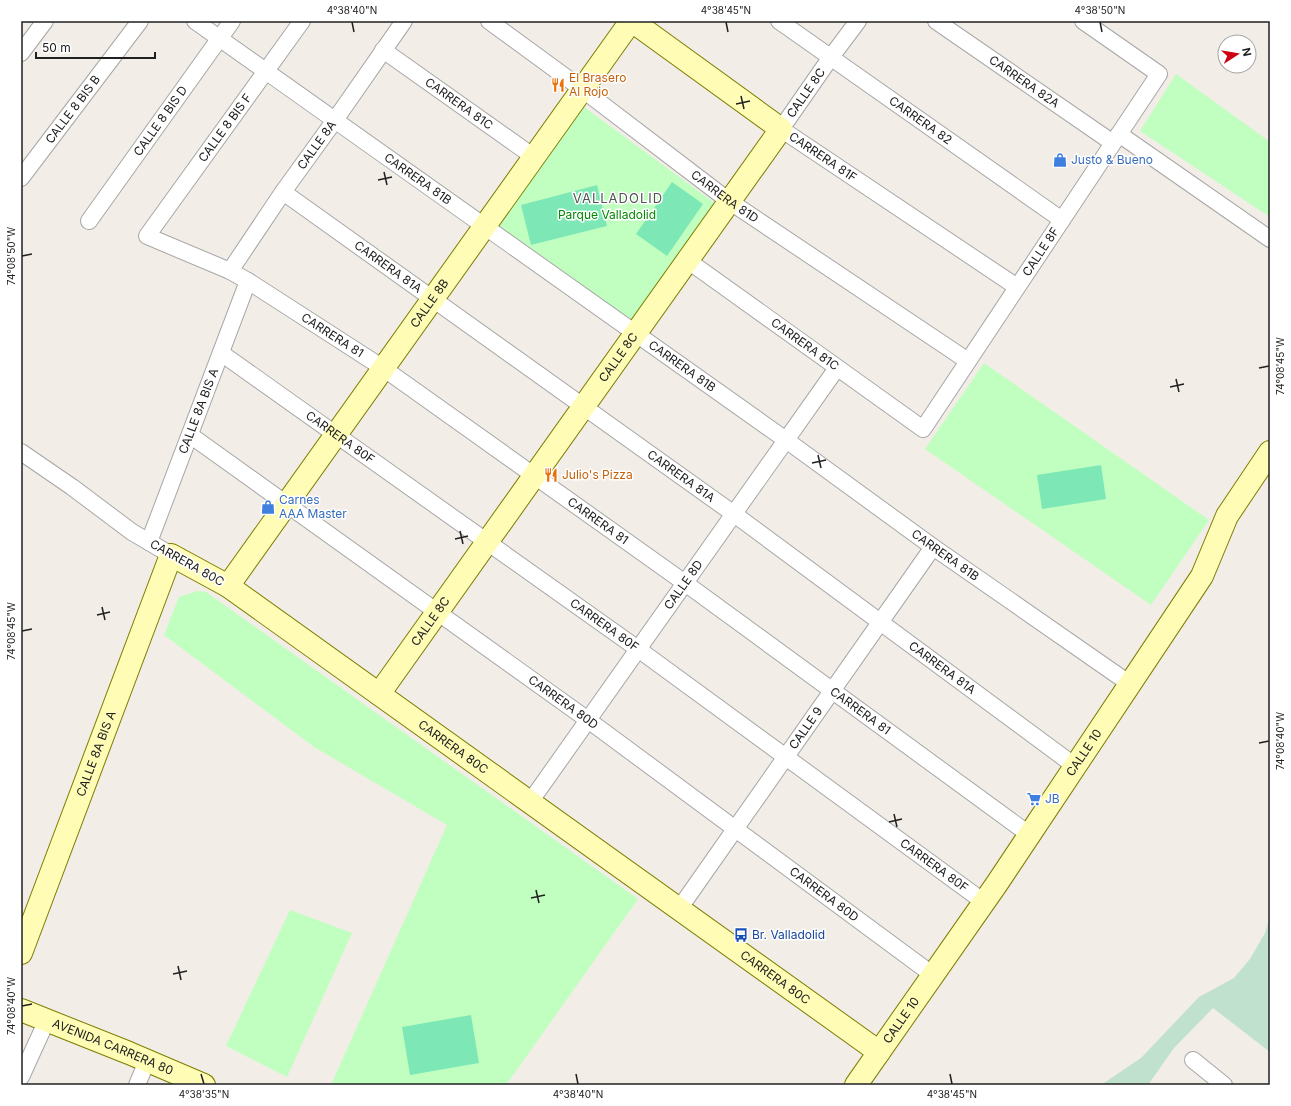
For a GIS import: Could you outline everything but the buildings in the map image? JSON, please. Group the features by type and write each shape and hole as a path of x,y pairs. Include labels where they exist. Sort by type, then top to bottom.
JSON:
{"street":[{"path":"21,53 45,21"},
{"name":"CALLE 8 BIS B","path":"21,178 140,21"},
{"name":"CARRERA 81B","path":"195,21 786,440 933,547 1130,684"},
{"name":"CALLE 8 BIS D","path":"89,221 232,21"},
{"name":"CALLE 8 BIS F","path":"147,236 302,21"},
{"name":"CALLE 8A","path":"230,271 283,192 404,21"},
{"name":"CARRERA 81D","path":"489,21 582,89 729,201 968,361"},
{"name":"CALLE 8B","path":"228,586 632,21"},
{"name":"CARRERA 81F","path":"632,21 781,128 1017,287"},
{"name":"CARRERA 82","path":"779,21 1062,220"},
{"name":"CALLE 8C","path":"379,694 830,57 858,21"},
{"name":"CARRERA 82A","path":"936,21 1270,239"},
{"path":"1083,21 1099,26"},
{"name":"CALLE 8F","path":"923,429 1159,74 1099,26"},
{"name":"CARRERA 81C","path":"383,50 534,157"},
{"name":"CARRERA 81A","path":"283,192 734,514 881,621 1075,766"},
{"name":"CARRERA 81","path":"147,236 230,271 248,281 383,368 685,583 1030,834"},
{"name":"CARRERA 81C","path":"687,260 923,429"},
{"name":"CALLE 8A BIS A","path":"149,542 248,281"},
{"name":"CARRERA 80F","path":"221,353 638,649 984,902"},
{"name":"CALLE 8D","path":"530,802 838,368"},
{"name":"CARRERA 80D","path":"190,435 588,720 933,975"},
{"name":"CARRERA 80C","path":"21,452 72,487 132,532 228,586 879,1052"},
{"name":"CALLE 10","path":"856,1085 984,902 1202,576 1227,516 1270,452"},
{"name":"CALLE 9","path":"679,909 933,547"},
{"name":"CALLE 8A BIS A","path":"21,953 171,555"},
{"name":"AVENIDA CARRERA 80","path":"21,1010 204,1085"},
{"path":"21,1077 46,1020"},
{"path":"1193,1060 1224,1085"},
{"path":"137,1085 147,1061"}],"green space":[{"path":"1176,74 1270,142 1270,217 1140,131"},
{"name":"Parque Valladolid","path":"584,107 716,204 629,323 497,226"},
{"path":"672,182 703,204 667,256 636,234"},
{"path":"597,185 607,226 531,245 521,205"},
{"path":"984,363 1209,520 1151,605 925,449"},
{"path":"1101,465 1106,499 1042,509 1037,475"},
{"path":"197,591 206,592 638,899 506,1085 331,1085 447,825 314,747 164,635 179,597"},
{"path":"290,910 352,933 287,1077 226,1046"},
{"path":"1270,917 1270,1052 1213,1008 1174,1048 1148,1085 1101,1085 1141,1058 1199,997 1234,978 1250,959 1265,933"},
{"path":"471,1015 479,1063 410,1075 402,1027"}],"place":[{"name":"El Brasero Al Rojo","path":"558,85"},
{"name":"Justo & Bueno","path":"1060,160"},
{"name":"Julio's Pizza","path":"551,475"},
{"name":"Carnes AAA Master","path":"268,507"},
{"name":"JB","path":"1034,799"},
{"name":"Br. Valladolid","path":"741,935"}],"district":[{"name":"VALLADOLID","path":"618,198"}]}
